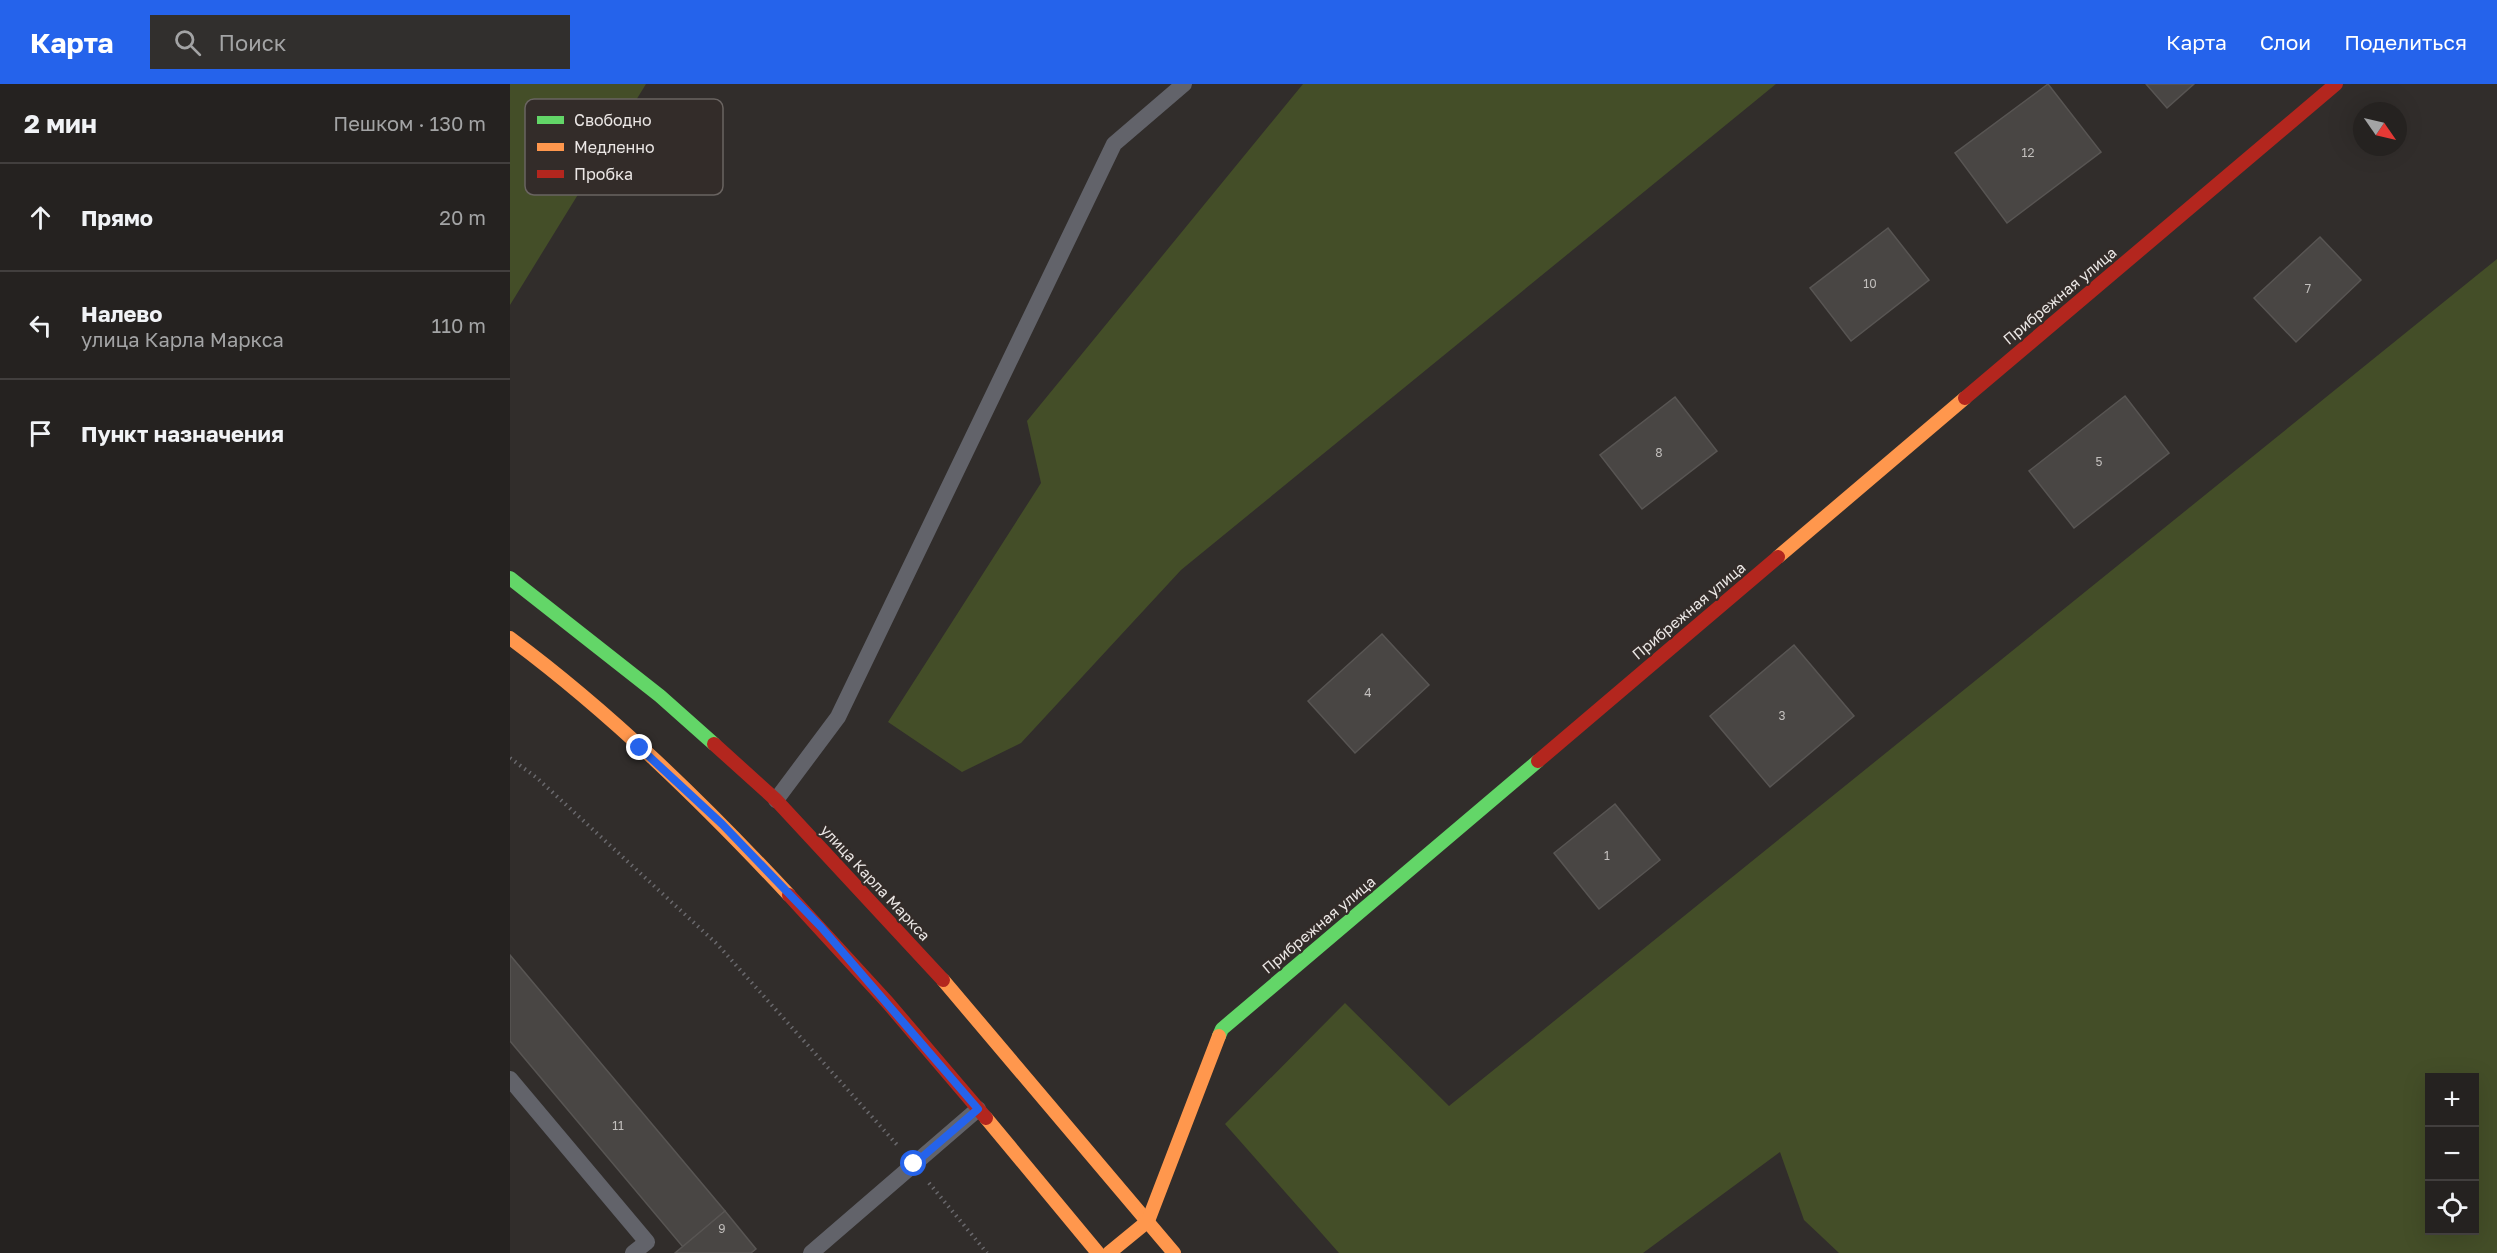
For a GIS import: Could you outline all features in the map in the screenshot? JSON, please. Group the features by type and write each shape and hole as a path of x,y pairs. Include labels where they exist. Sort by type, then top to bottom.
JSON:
{"main road":[{"name":"Прибрежная улица","path":"1148,1221 1222,1029 2336,84"},
{"name":"улица Карла Маркса","path":"510,578 660,696 776,800 941,978 1174,1253"},
{"path":"510,638 540,660 722,824 821,927 1098,1253"},
{"path":"1109,1253 1148,1221"}],"lane":[{"path":"776,800 838,717 1114,144 1185,84"},
{"path":"510,1079 647,1242 633,1253"},
{"path":"811,1253 978,1109"}],"path":[{"path":"510,758 537,778 717,944 914,1164 987,1253"}],"green space":[{"path":"510,84 646,84 637,99 525,99 525,195 578,195 510,305"},
{"path":"1303,84 1776,84 1181,570 1021,743 962,772 888,722 1041,483 1027,421"},
{"path":"2497,259 2497,1253 1839,1253 1804,1220 1780,1152 1643,1253 1339,1253 1225,1124 1345,1003 1449,1106"}],"building":[{"path":"2048,84 2101,152 2007,223 1955,153"},
{"path":"2146,84 2194,84 2167,108"},
{"path":"1888,228 1929,280 1851,341 1810,288"},
{"path":"2320,237 2361,280 2296,342 2254,298"},
{"path":"2125,396 2169,453 2074,528 2029,471"},
{"path":"1675,397 1717,451 1642,509 1600,455"},
{"path":"1382,634 1429,685 1355,753 1308,701"},
{"path":"1794,645 1854,716 1770,787 1710,716"},
{"path":"1615,804 1660,860 1599,909 1554,853"},
{"path":"510,955 725,1211 683,1247 510,1041"},
{"path":"725,1211 756,1249 751,1253 675,1253"}],"traffic: fast":[{"path":"510,578 660,696 714,744"},
{"path":"1219,1036 1222,1029 1538,761"}],"traffic: slow":[{"path":"1778,557 1965,398"},
{"path":"510,638 584,697 655,760 789,895"},
{"path":"943,980 1174,1253"},
{"path":"1109,1253 1148,1221 1219,1036"},
{"path":"986,1118 1098,1253"}],"traffic: jam":[{"path":"1965,398 2336,84"},
{"path":"1538,761 1778,557"},
{"path":"714,744 776,800 943,980"},
{"path":"789,895 888,1003 986,1118"}],"route":[{"path":"640,748 722,824 821,927 978,1109 914,1164"}]}
